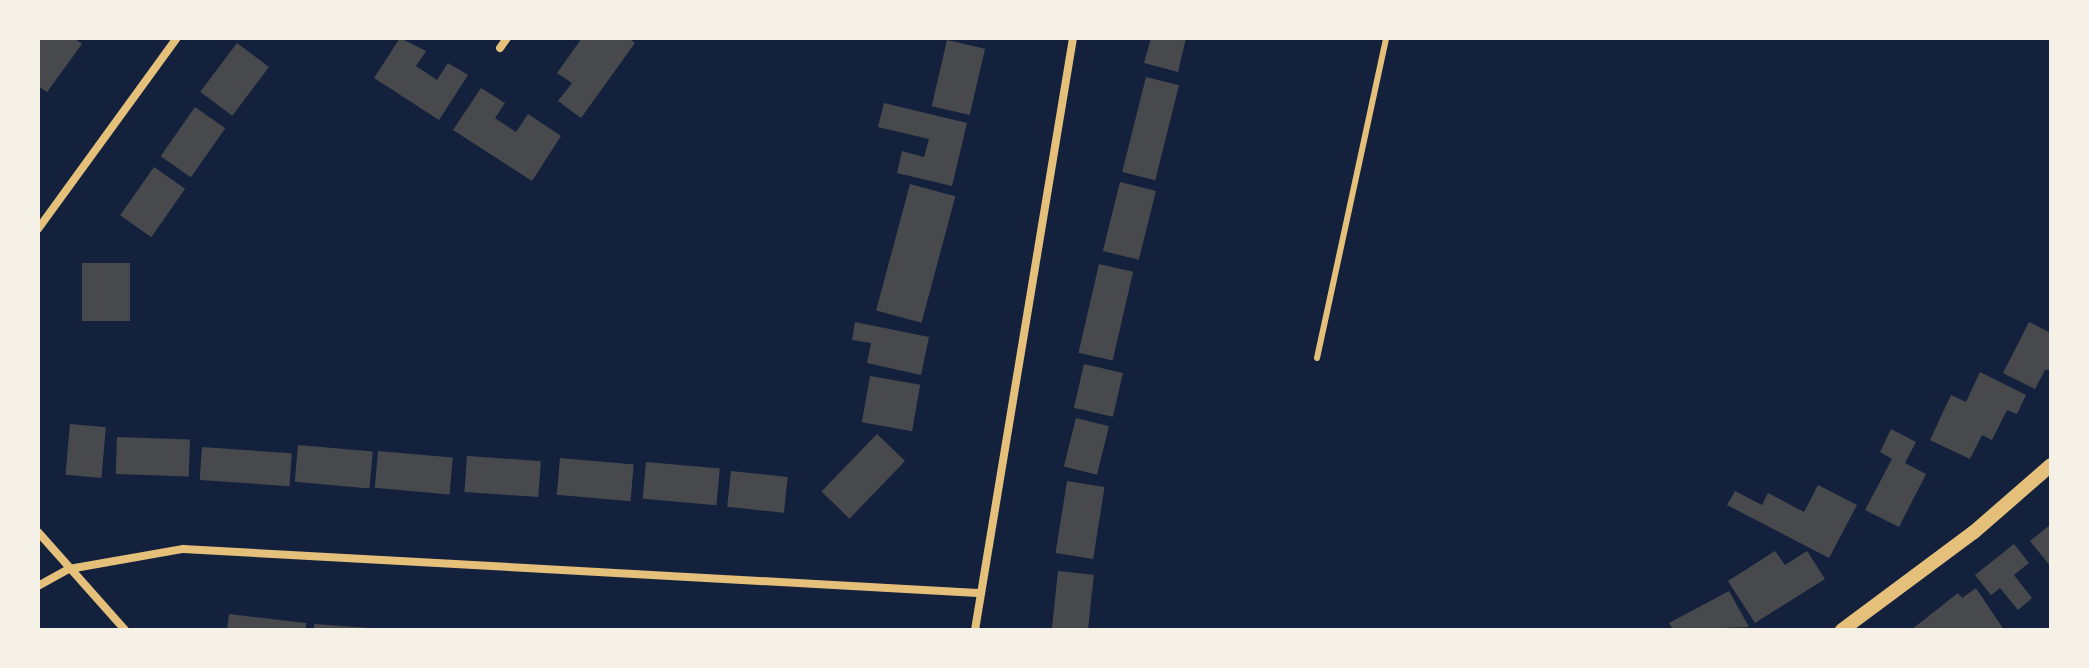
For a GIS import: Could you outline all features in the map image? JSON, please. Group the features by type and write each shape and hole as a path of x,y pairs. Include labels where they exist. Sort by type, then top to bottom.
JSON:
{"street":[{"path":"38,229 177,38"},
{"path":"500,48 507,38"},
{"path":"975,630 978,593 1073,38"},
{"path":"1842,630 1974,532 2051,465"},
{"path":"38,532 125,630"},
{"path":"38,586 69,569 183,549 978,593"}],"lane":[{"path":"1317,358 1386,38"}],"building":[{"path":"39,38 74,38 82,44 47,92 38,86"},
{"path":"400,38 426,51 416,66 437,80 448,63 468,75 439,120 374,78"},
{"path":"582,38 629,38 635,43 581,118 558,101 572,83 557,73"},
{"path":"1151,38 1186,38 1178,72 1144,63"},
{"path":"947,40 985,49 970,115 932,106"},
{"path":"237,43 269,67 232,116 200,92"},
{"path":"1146,77 1179,85 1155,180 1122,172"},
{"path":"481,88 505,103 495,118 516,132 528,114 561,136 532,181 453,130"},
{"path":"884,103 967,123 952,186 897,173 902,151 924,157 929,139 878,127"},
{"path":"195,107 225,128 191,177 161,156"},
{"path":"154,167 185,189 151,237 120,215"},
{"path":"1120,182 1156,191 1139,260 1103,251"},
{"path":"910,184 955,196 921,323 876,311"},
{"path":"82,263 130,263 130,321 82,321"},
{"path":"1099,264 1133,272 1113,361 1079,353"},
{"path":"855,322 929,337 921,375 867,363 871,343 852,340"},
{"path":"2029,322 2051,333 2051,370 2045,370 2035,389 2003,373"},
{"path":"1084,364 1123,373 1113,417 1074,408"},
{"path":"1980,372 2026,395 2017,414 2007,410 1992,440 1982,435 1970,459 1930,440 1951,395 1966,402"},
{"path":"870,376 920,385 912,431 862,422"},
{"path":"1076,418 1109,426 1097,475 1064,467"},
{"path":"70,424 106,427 101,478 66,475"},
{"path":"1891,429 1916,442 1905,463 1926,474 1899,527 1865,510 1892,459 1880,452"},
{"path":"877,434 905,461 849,519 821,492"},
{"path":"117,437 190,440 189,477 116,474"},
{"path":"298,445 373,452 369,488 295,482"},
{"path":"202,447 292,453 289,486 200,480"},
{"path":"378,451 453,458 449,494 375,488"},
{"path":"467,456 541,461 538,497 464,492"},
{"path":"560,458 634,464 630,501 557,495"},
{"path":"646,462 720,468 716,505 643,499"},
{"path":"731,471 788,477 784,513 727,507"},
{"path":"1067,481 1105,487 1093,559 1056,553"},
{"path":"1818,485 1857,505 1829,558 1727,505 1735,491 1762,505 1768,493 1804,512"},
{"path":"2051,524 2051,567 2030,541"},
{"path":"2014,544 2029,563 2014,575 2032,598 2018,610 2000,588 1991,595 1975,575"},
{"path":"1775,551 1785,565 1807,551 1825,579 1755,623 1728,581"},
{"path":"1058,571 1094,575 1088,630 1052,630"},
{"path":"1976,588 2004,630 1911,630 1958,593 1962,598"},
{"path":"1729,591 1749,627 1673,630 1669,623"},
{"path":"229,614 306,623 306,630 227,630"},
{"path":"314,624 369,628 369,630 314,630"}]}
